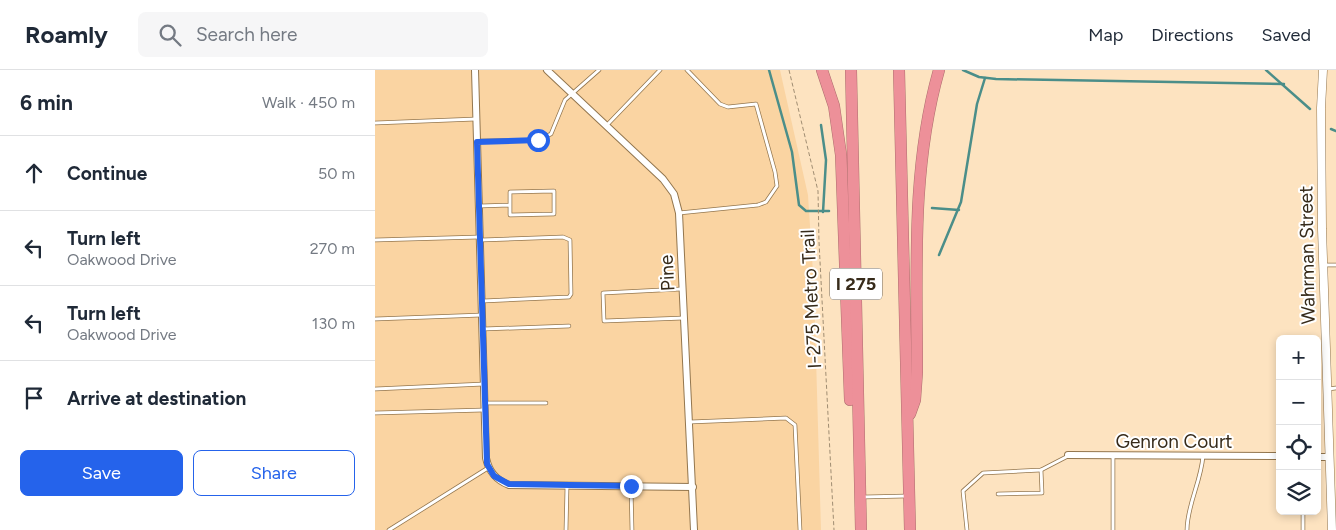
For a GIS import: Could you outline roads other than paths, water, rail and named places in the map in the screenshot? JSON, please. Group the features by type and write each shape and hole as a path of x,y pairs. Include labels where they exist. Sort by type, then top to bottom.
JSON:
{"highway":[{"path":"822,70 834,106 841,155 850,400 858,446"},
{"name":"I 275","path":"851,70 861,530"},
{"name":"I 275","path":"899,70 910,530"},
{"path":"908,420 915,400 917,372 921,154 929,109 939,70"}],"street":[{"path":"475,70 486,458 489,468 500,482 509,484 693,487"},
{"name":"Pine","path":"547,70 670,187 677,200 694,530"},
{"name":"Wahrman Street","path":"1323,70 1321,108 1323,265 1332,530"},
{"name":"Genron Court","path":"1069,456 1276,456"},
{"path":"1321,457 1330,457"}],"lane":[{"path":"477,142 538,140 551,134 565,100 599,70"},
{"path":"606,126 660,70"},
{"path":"679,212 758,205 766,202 777,186 775,172 755,104 728,108 719,104 687,70"},
{"path":"375,123 476,119"},
{"path":"554,191 554,214 510,216 510,205 510,192 554,191"},
{"path":"479,206 510,205"},
{"path":"375,240 563,237 570,240 571,294 569,297 482,301"},
{"path":"1323,265 1336,265"},
{"path":"683,289 603,293 604,322 684,318"},
{"path":"375,319 482,315"},
{"path":"483,328 569,326"},
{"path":"375,389 484,384"},
{"path":"1327,388 1336,388"},
{"path":"375,413 545,403"},
{"path":"689,422 786,418 795,425 800,530"},
{"path":"967,530 963,490 983,473 1041,470 1069,456"},
{"path":"1113,456 1113,530"},
{"path":"1187,530 1187,517 1203,468 1203,456"},
{"path":"389,530 489,468"},
{"path":"998,494 1042,493 1041,470"},
{"path":"566,530 567,486"},
{"path":"631,486 632,530"},
{"path":"860,497 910,496"},
{"path":"1303,515 1303,530"}],"waterway":[{"path":"769,70 792,152 799,205 806,211 829,211"},
{"path":"963,70 979,77 996,79 1284,84"},
{"path":"1266,70 1310,109"},
{"path":"939,255 961,202 977,104 985,78"},
{"path":"821,125 826,160 823,212"},
{"path":"1331,129 1336,131"},
{"path":"932,208 959,210"}]}
